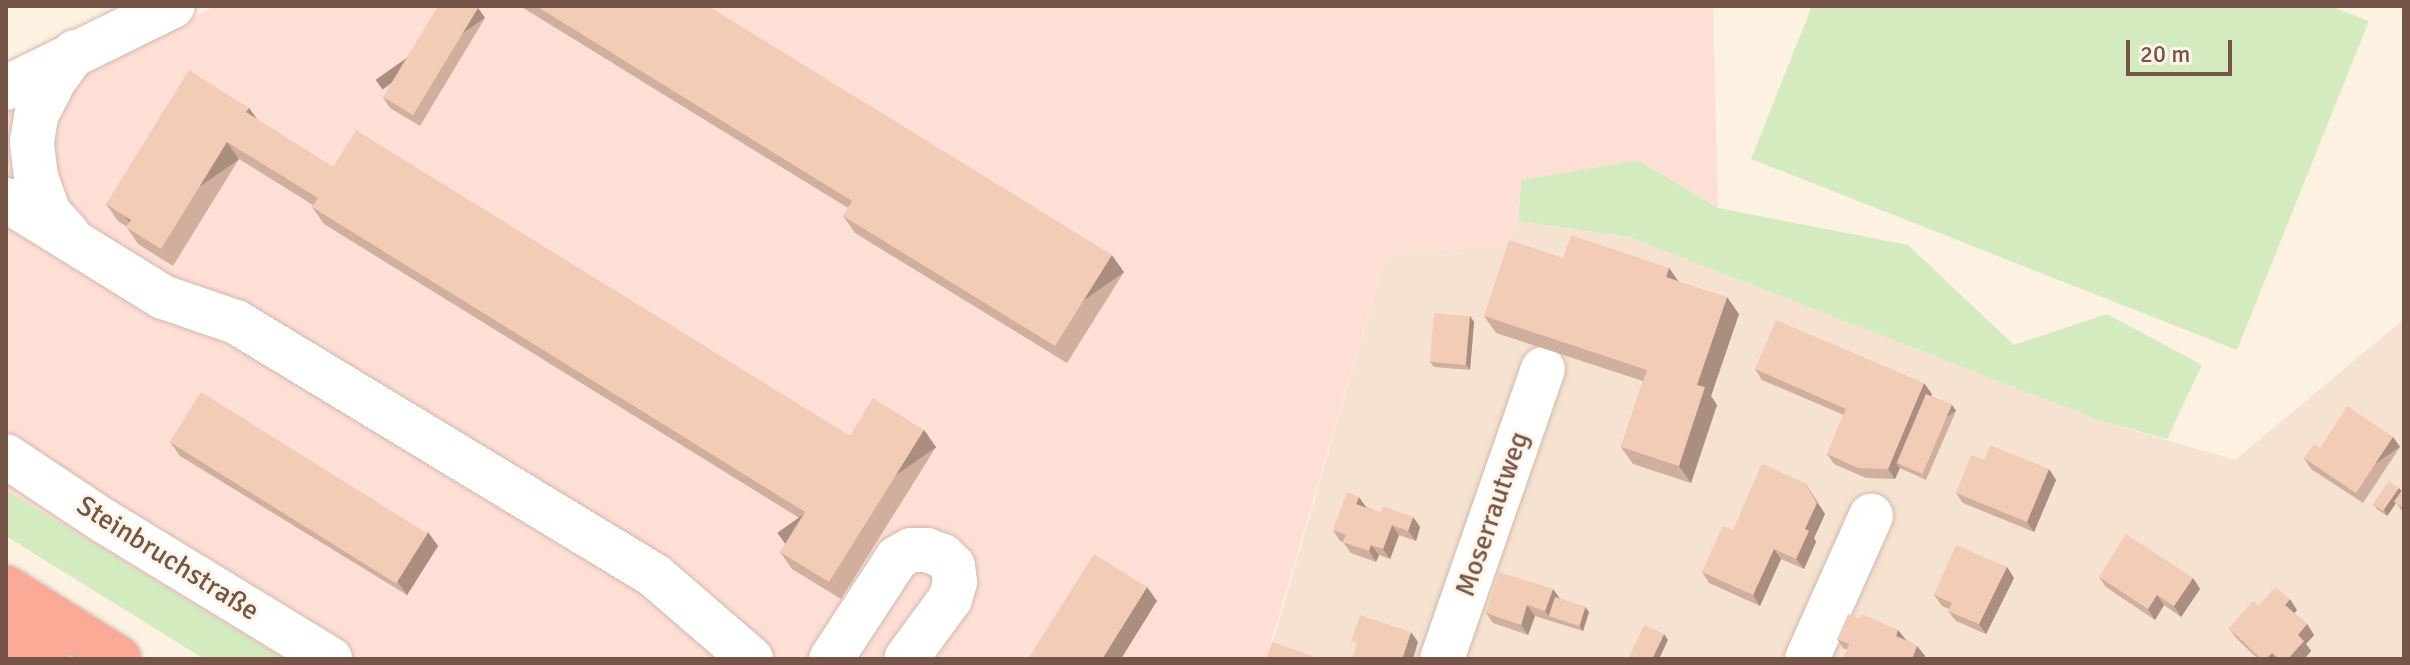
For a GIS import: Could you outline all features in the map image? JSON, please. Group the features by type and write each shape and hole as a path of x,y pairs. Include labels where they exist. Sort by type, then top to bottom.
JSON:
{"highway":[{"path":"6,588 119,659"},
{"path":"6,636 46,659"}],"street":[{"path":"6,88 173,6"},
{"path":"75,52 53,82 36,116 32,142 36,177 49,213 80,248"},
{"path":"6,200 163,297 236,322 655,576 751,658"},
{"name":"Moserrautweg","path":"1442,659 1543,369"},
{"name":"Steinbruchstraße","path":"6,456 104,521 330,659"},
{"path":"1807,659 1871,516"},
{"path":"831,659 897,558 911,550 927,550 943,556 953,566 955,582 950,599 906,659"}],"shaded area":[{"path":"216,6 1713,6 1718,208 1637,160 1521,180 1518,221 1504,245 1386,254 1266,659 283,659 6,490 6,106"},
{"path":"1518,221 1629,237 2101,421 2235,460 2404,319 2404,659 1268,659 1386,254 1504,245"}],"green space":[{"path":"1812,6 2330,6 2369,21 2237,350 1751,159"},
{"path":"1638,160 1718,208 1908,245 2014,345 2107,314 2202,365 2167,439 2101,421 1629,237 1518,221 1521,180"},
{"path":"6,490 283,659 204,659 6,536"}],"building":[{"path":"438,6 478,8 413,115 383,97"},
{"path":"536,6 708,6 1112,255 1055,346 843,216 852,201"},
{"path":"189,70 249,108 246,112 333,167 356,130 850,436 873,398 924,430 829,582 780,552 805,512 312,207 318,198 227,142 161,249 126,227 131,220 106,204"},
{"path":"1571,235 1669,268 1666,277 1727,297 1697,385 1705,387 1679,466 1621,447 1647,370 1484,316 1509,240 1563,258"},
{"path":"1434,313 1470,316 1466,365 1430,362"},
{"path":"1776,320 1924,383 1888,469 1858,468 1827,454 1846,409 1755,369"},
{"path":"201,392 427,533 396,584 170,442"},
{"path":"1926,394 1952,405 1922,474 1897,463"},
{"path":"2347,406 2393,437 2356,493 2304,458 2314,444 2320,448"},
{"path":"1990,445 2049,469 2027,522 1956,493 1971,455 1984,460"},
{"path":"1762,464 1805,483 1817,503 1796,559 1774,549 1753,595 1702,572 1723,526 1733,530"},
{"path":"2389,481 2399,488 2383,511 2373,504"},
{"path":"2404,487 2404,508 2394,502"},
{"path":"1347,492 1359,497 1356,504 1381,513 1383,506 1413,517 1408,531 1392,525 1383,549 1371,545 1369,551 1343,542 1346,535 1333,530"},
{"path":"2126,534 2193,578 2174,606 2157,595 2148,609 2099,577"},
{"path":"1956,545 2007,567 1979,624 1948,611 1952,603 1934,595"},
{"path":"1094,554 1147,587 1102,659 1028,659"},
{"path":"1499,572 1553,589 1545,611 1527,605 1521,625 1486,613"},
{"path":"2275,587 2290,599 2285,605 2307,624 2298,635 2304,641 2288,659 2280,659 2272,653 2261,659 2229,628 2253,601 2259,606"},
{"path":"1555,597 1585,607 1579,626 1549,616"},
{"path":"1848,614 1859,619 1862,614 1898,630 1896,636 1917,646 1912,659 1843,659 1849,644 1837,639"},
{"path":"1360,615 1411,632 1402,659 1352,659 1357,643 1351,641"},
{"path":"1644,625 1664,634 1652,659 1628,659"},
{"path":"1272,642 1315,657 1266,659"}]}
